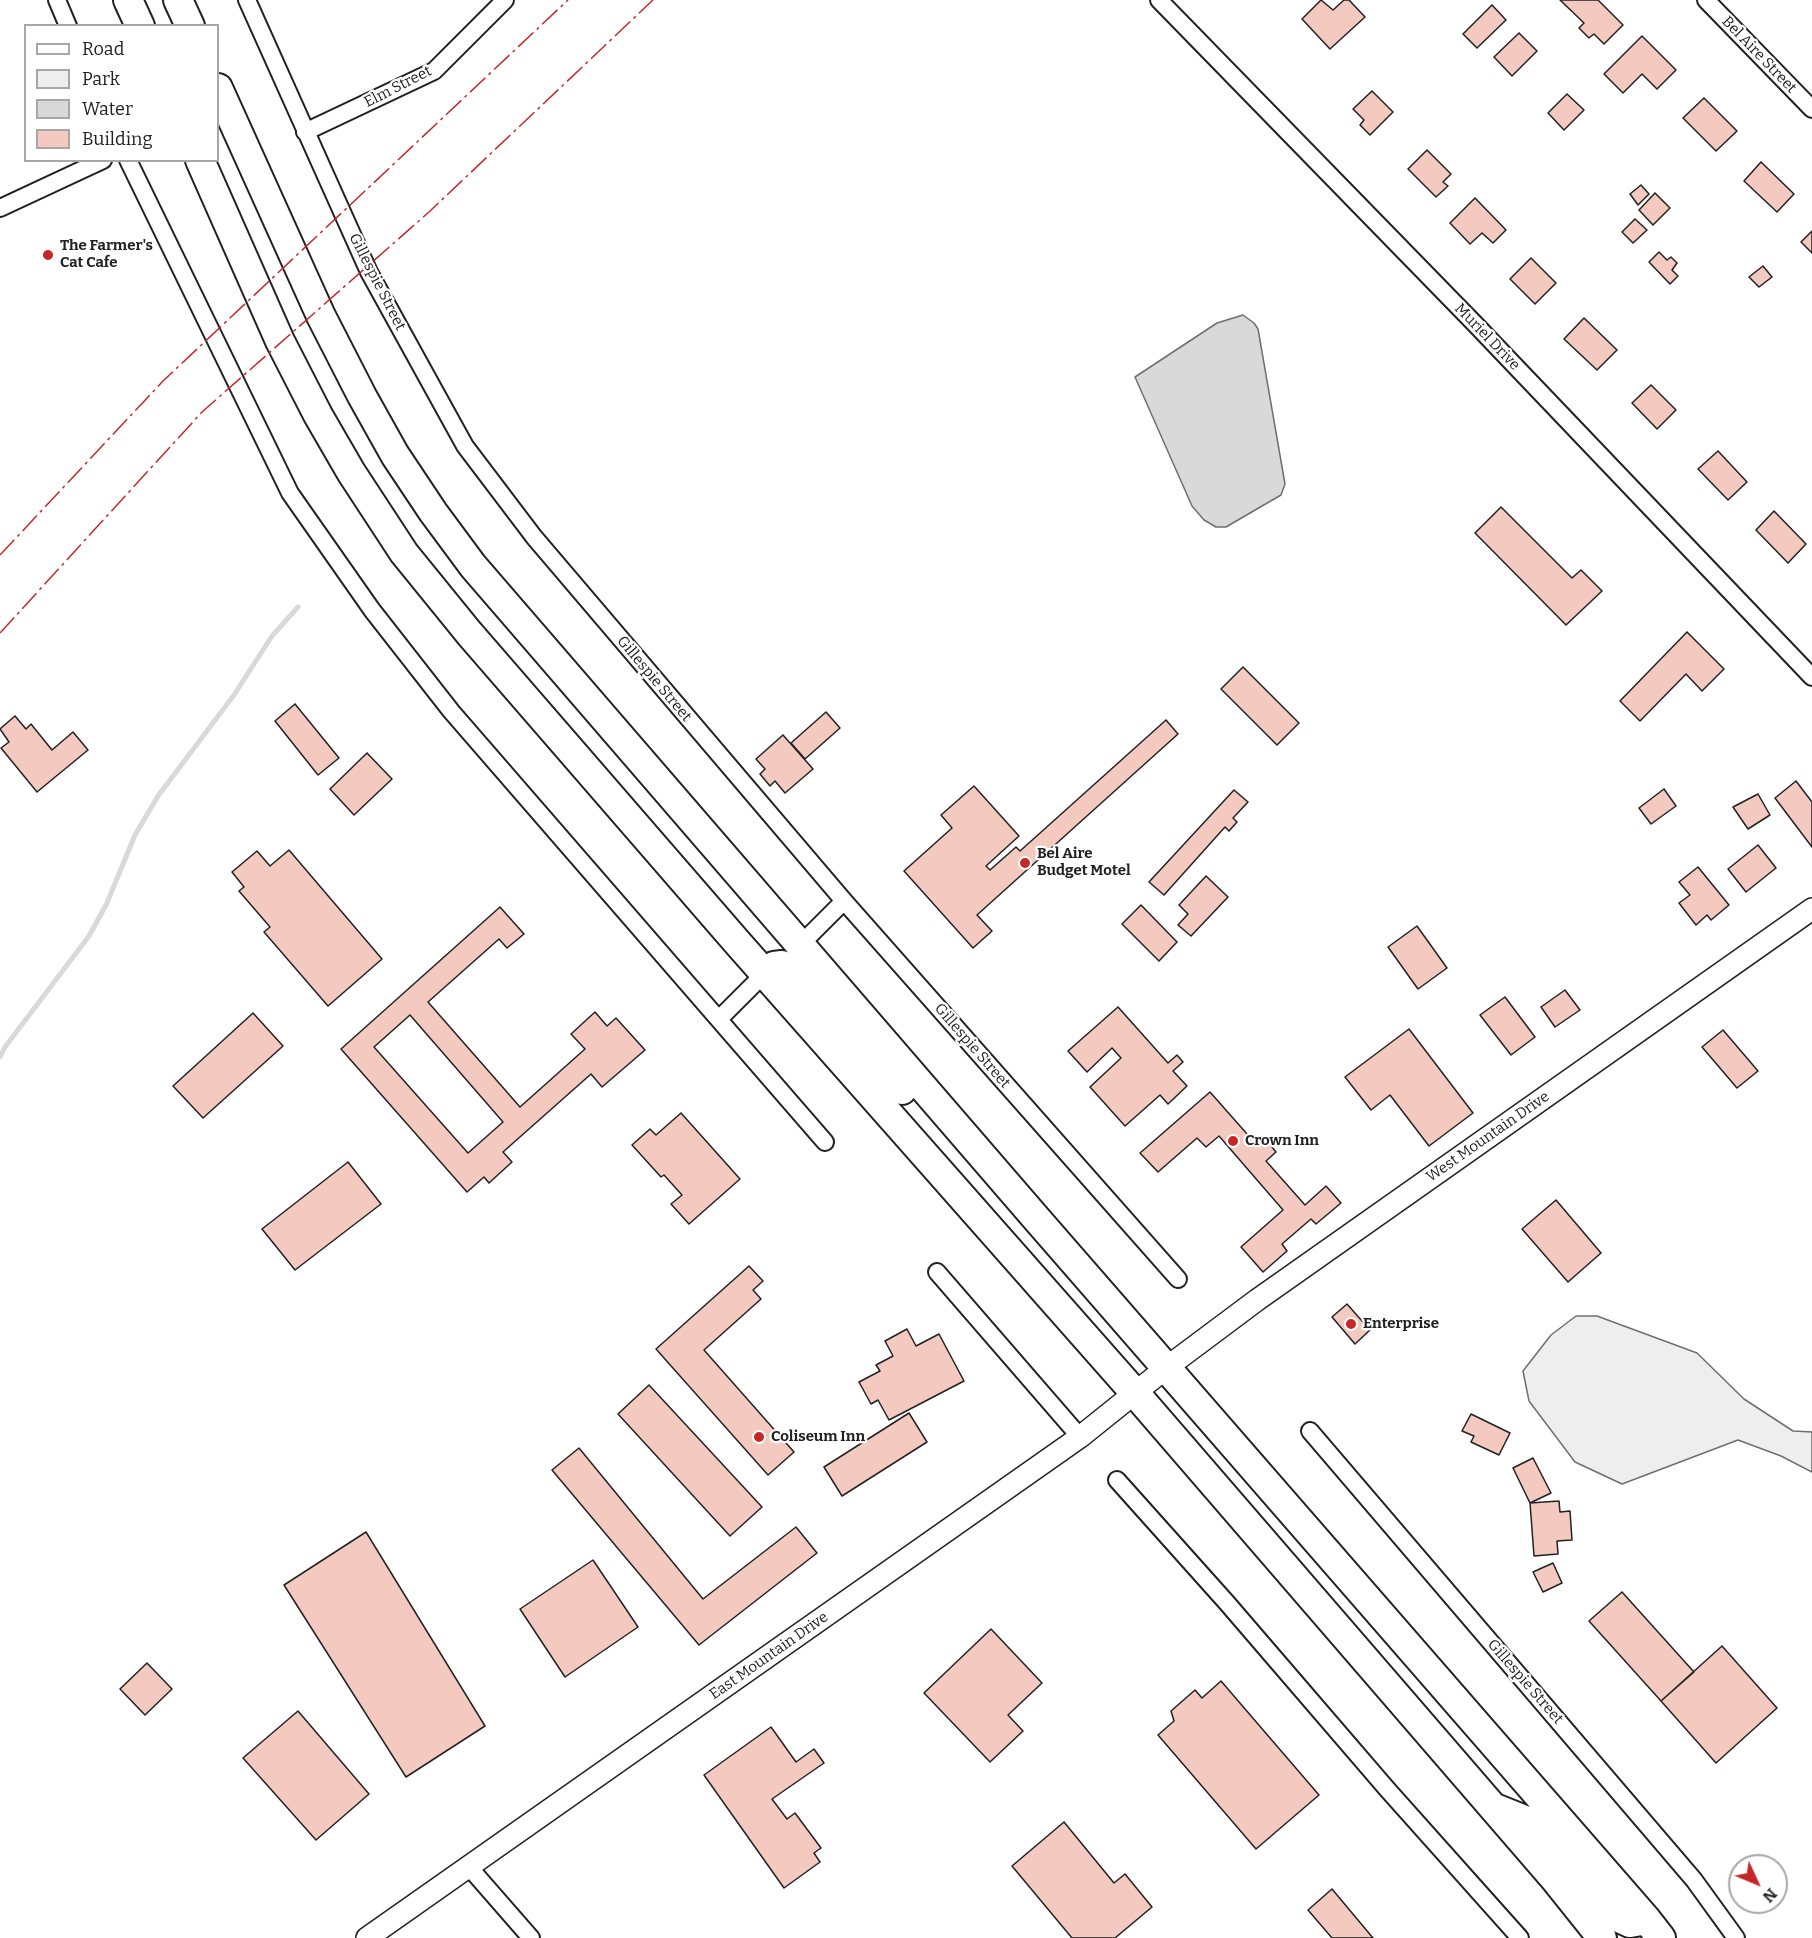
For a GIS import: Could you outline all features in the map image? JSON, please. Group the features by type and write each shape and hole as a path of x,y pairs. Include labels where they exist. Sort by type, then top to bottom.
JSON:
{"highway":[{"path":"128,0 139,24"},
{"path":"178,0 189,24"},
{"path":"219,90 321,316 351,376 395,455 473,566 1654,1929"},
{"path":"201,162 280,341 318,416 351,472 404,553 469,633 1135,1393 1554,1878 1602,1938"},
{"path":"765,973 774,966 782,965 791,970 933,1123 988,1176 1024,1204"},
{"path":"1490,1806 1534,1824 1615,1916 1630,1923 1654,1929"}],"street":[{"path":"57,0 67,24"},
{"name":"Gillespie Street","path":"247,0 369,272 465,446 534,537 844,901 1178,1279"},
{"name":"Elm Street","path":"305,132 434,71 505,0"},
{"name":"Muriel Drive","path":"1159,0 1476,325 1812,677"},
{"name":"Bel Aire Street","path":"1706,0 1812,109"},
{"path":"0,208 99,162"},
{"path":"129,162 290,493 372,610 451,711 825,1142"},
{"path":"801,944 844,901"},
{"name":"West Mountain Drive","path":"1166,1368 1257,1300 1812,909"},
{"path":"719,1019 765,973"},
{"path":"937,1272 1080,1437"},
{"name":"East Mountain Drive","path":"367,1938 1080,1437 1166,1368"},
{"name":"Gillespie Street","path":"1310,1431 1694,1880 1736,1938"},
{"path":"1118,1480 1387,1790 1520,1938"},
{"path":"469,1867 531,1938"}],"green space":[{"path":"1576,1316 1597,1316 1697,1353 1744,1399 1793,1431 1812,1432 1812,1472 1781,1456 1738,1440 1622,1484 1575,1462 1529,1401 1523,1371 1551,1335"}],"water":[{"path":"1243,315 1258,329 1285,484 1281,495 1226,527 1216,527 1204,520 1192,506 1135,377 1217,323"}],"building":[{"path":"1321,0 1333,10 1344,0 1349,0 1365,17 1330,49 1302,19"},
{"path":"1560,0 1598,0 1623,25 1604,44 1594,34 1589,38 1579,28 1584,23"},
{"path":"1492,5 1506,20 1477,48 1463,34"},
{"path":"1519,33 1537,51 1512,76 1494,57"},
{"path":"1642,36 1676,70 1657,89 1642,74 1623,93 1604,74"},
{"path":"1372,91 1393,112 1370,135 1360,125 1364,120 1353,109"},
{"path":"1567,94 1584,110 1564,130 1548,113"},
{"path":"1704,98 1737,131 1716,151 1683,118"},
{"path":"1427,150 1451,174 1443,182 1448,186 1436,197 1408,169"},
{"path":"1761,162 1794,194 1777,212 1744,181"},
{"path":"1641,185 1649,194 1638,205 1630,194"},
{"path":"1655,193 1670,208 1653,225 1639,210"},
{"path":"1475,198 1506,230 1493,243 1482,233 1470,244 1450,223"},
{"path":"1635,219 1647,230 1633,243 1622,232"},
{"path":"1812,231 1812,253 1801,242"},
{"path":"1659,252 1667,260 1671,257 1677,263 1672,270 1678,276 1670,284 1649,262"},
{"path":"1531,258 1556,283 1535,304 1510,279"},
{"path":"1763,266 1772,277 1759,287 1749,277"},
{"path":"1584,318 1617,350 1597,370 1564,339"},
{"path":"1651,385 1676,410 1657,429 1632,403"},
{"path":"1718,451 1747,482 1728,500 1698,469"},
{"path":"1501,507 1572,578 1581,570 1602,591 1566,625 1475,533"},
{"path":"1774,511 1806,544 1788,563 1756,530"},
{"path":"1687,632 1724,669 1702,691 1686,674 1640,721 1620,701"},
{"path":"1243,667 1299,723 1277,745 1221,689"},
{"path":"295,704 339,758 318,775 275,721"},
{"path":"826,712 840,728 805,759 791,743"},
{"path":"15,716 26,729 31,724 52,750 73,732 88,750 37,792 1,748 9,742 0,729"},
{"path":"1166,720 1178,734 977,915 992,931 973,948 904,871 952,828 941,815 974,786 1019,836 986,866 990,870 1016,847 1020,851"},
{"path":"783,735 813,769 785,793 775,781 770,786 760,774 765,769 756,759"},
{"path":"367,753 392,779 354,815 330,789"},
{"path":"1796,781 1812,802 1812,847 1775,798"},
{"path":"1664,789 1676,806 1651,824 1639,808"},
{"path":"1234,790 1248,802 1233,818 1237,822 1229,831 1225,827 1164,895 1149,882"},
{"path":"1758,794 1770,815 1748,829 1733,807"},
{"path":"1758,845 1776,868 1746,892 1728,869"},
{"path":"289,850 382,959 328,1006 264,932 270,927 239,891 244,887 232,872 257,851 270,866"},
{"path":"1698,867 1729,905 1711,920 1707,915 1696,925 1679,903 1690,895 1679,882"},
{"path":"1206,876 1228,897 1191,936 1178,925 1188,914 1179,905"},
{"path":"1141,905 1177,942 1159,961 1122,924"},
{"path":"500,907 524,934 507,948 499,939 428,1002 520,1107 585,1049 571,1034 595,1012 607,1026 616,1018 645,1050 602,1087 591,1074 503,1152 512,1162 489,1183 484,1177 467,1192 341,1049","holes":["410,1015 503,1122 468,1153 374,1047"]},
{"path":"1417,926 1447,968 1418,989 1388,947"},
{"path":"1565,990 1580,1010 1555,1027 1541,1007"},
{"path":"1505,997 1535,1037 1511,1055 1480,1015"},
{"path":"1118,1007 1168,1063 1177,1055 1183,1062 1173,1071 1187,1086 1168,1104 1160,1095 1125,1126 1090,1087 1121,1058 1112,1048 1087,1072 1068,1051"},
{"path":"253,1013 283,1046 203,1118 173,1086"},
{"path":"1409,1029 1473,1113 1429,1146 1390,1095 1371,1110 1345,1077"},
{"path":"1723,1030 1758,1071 1737,1088 1702,1047"},
{"path":"1210,1092 1255,1143 1263,1136 1276,1152 1266,1161 1305,1205 1326,1186 1341,1203 1316,1224 1311,1219 1282,1244 1287,1251 1263,1272 1241,1247 1283,1210 1219,1136 1206,1147 1197,1138 1158,1172 1140,1153"},
{"path":"681,1113 740,1179 689,1224 671,1204 682,1195 664,1175 661,1177 632,1145 650,1129 656,1135"},
{"path":"348,1162 381,1204 295,1270 262,1229"},
{"path":"1556,1200 1601,1253 1568,1282 1522,1229"},
{"path":"749,1266 763,1281 753,1290 761,1299 704,1350 794,1452 768,1475 656,1349"},
{"name":"Enterprise","path":"1347,1304 1370,1330 1355,1344 1332,1317"},
{"path":"907,1329 916,1346 939,1334 964,1381 889,1420 878,1400 871,1404 859,1382 880,1371 876,1365 893,1356 885,1341"},
{"path":"649,1385 762,1507 730,1536 618,1414"},
{"path":"909,1413 927,1442 842,1496 824,1467"},
{"path":"1471,1414 1510,1433 1499,1455 1471,1442 1474,1436 1462,1431"},
{"path":"579,1448 703,1599 796,1527 817,1553 699,1645 552,1470"},
{"path":"1533,1458 1551,1493 1530,1503 1513,1468"},
{"path":"1559,1501 1560,1512 1570,1511 1572,1540 1557,1541 1558,1554 1534,1556 1530,1503"},
{"path":"366,1532 485,1726 406,1777 284,1585"},
{"path":"593,1560 638,1627 565,1677 520,1609"},
{"path":"1553,1563 1562,1583 1543,1592 1533,1572"},
{"path":"1622,1592 1694,1672 1661,1701 1589,1621"},
{"path":"991,1629 1042,1683 1008,1715 1023,1731 990,1762 924,1693"},
{"path":"1722,1646 1777,1708 1716,1763 1661,1701"},
{"path":"147,1663 172,1689 145,1715 120,1689"},
{"path":"1221,1681 1319,1795 1256,1849 1158,1735 1174,1721 1171,1711 1195,1690 1202,1698"},
{"path":"298,1711 369,1794 316,1840 243,1758"},
{"path":"771,1727 796,1762 814,1749 824,1763 772,1799 787,1819 795,1813 821,1848 814,1853 820,1862 784,1888 704,1775"},
{"path":"1064,1822 1114,1883 1125,1874 1152,1907 1115,1938 1072,1938 1012,1866"},
{"path":"1332,1889 1373,1938 1332,1938 1308,1910"}],"waterway":[{"path":"0,1057 5,1047 89,936 107,903 135,835 158,796 234,695 272,636 298,607"}],"power":[{"path":"0,555 163,381 568,0"},
{"path":"0,633 202,412 429,212 653,0"}],"place":[{"name":"The Farmer's Cat Cafe","path":"48,255"},
{"name":"Bel Aire Budget Motel","path":"1025,863"},
{"name":"Crown Inn","path":"1233,1141"},
{"name":"Enterprise","path":"1351,1324"},
{"name":"Coliseum Inn","path":"759,1437"}]}
